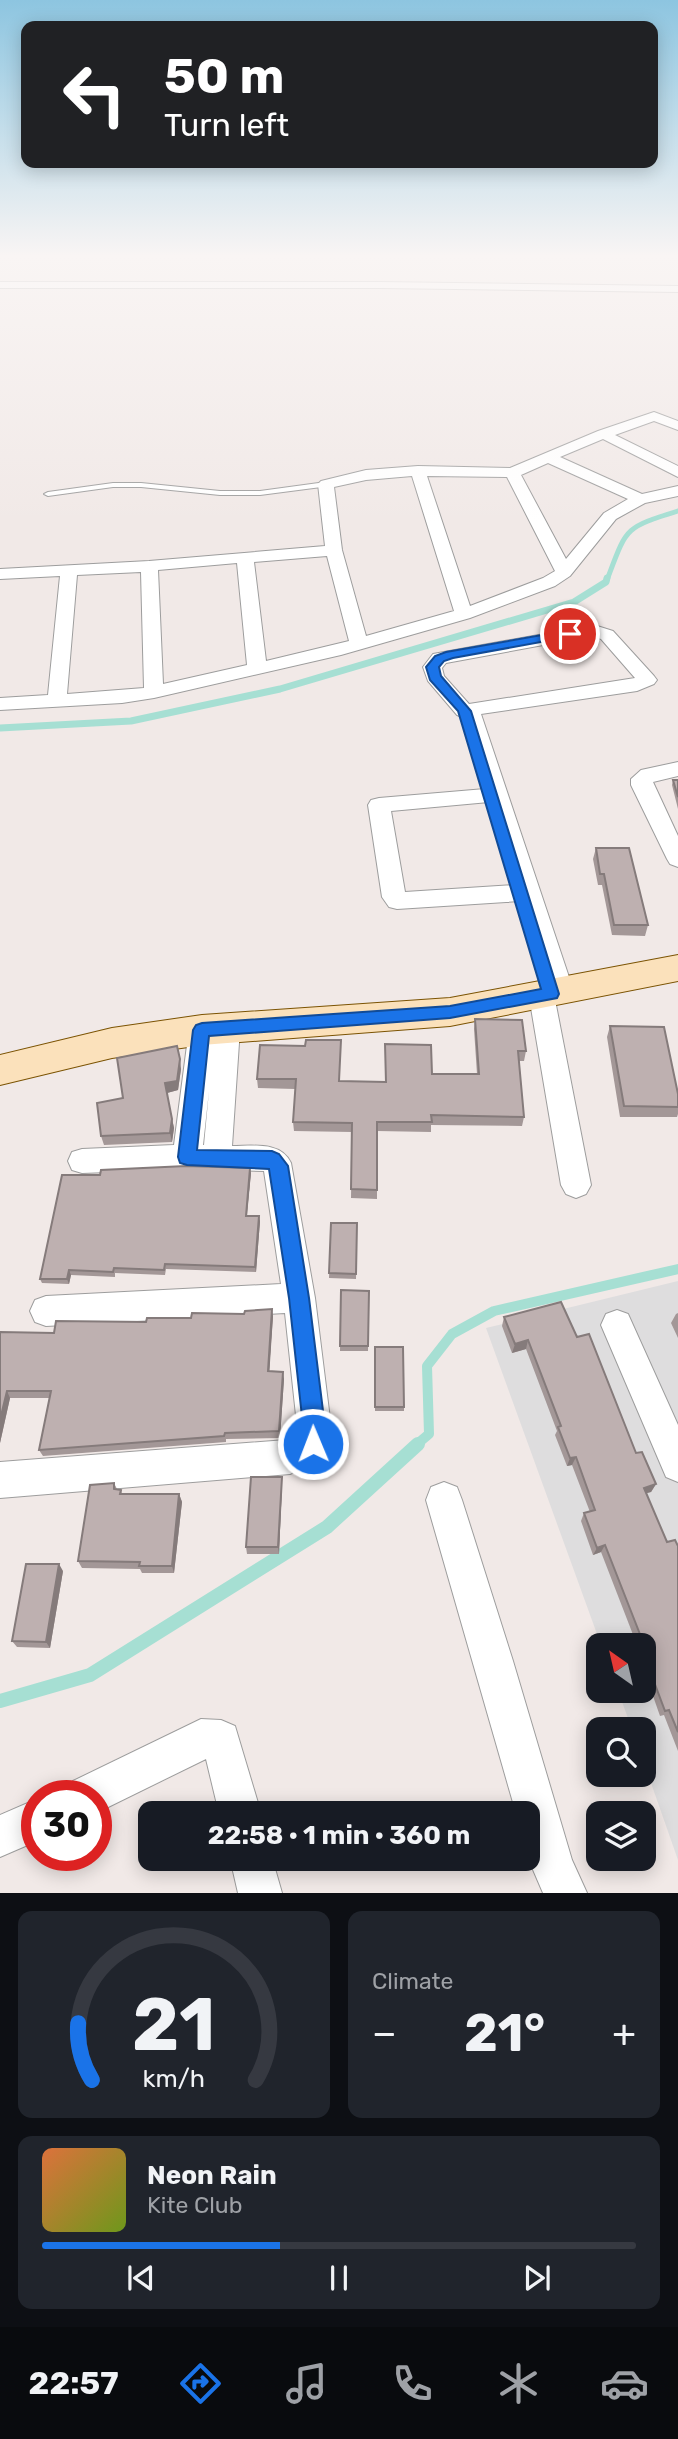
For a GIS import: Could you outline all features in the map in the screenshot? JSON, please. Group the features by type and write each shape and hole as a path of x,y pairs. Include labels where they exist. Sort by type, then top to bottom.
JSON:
{"street":[{"path":"359,644 334,550 326,484 366,475 418,471 512,473 603,434 654,416 678,426"},
{"path":"603,434 678,472"},
{"path":"548,457 640,499"},
{"path":"418,471 464,614"},
{"path":"512,473 564,572"},
{"path":"0,704 57,702 154,692 359,644 464,614 549,582 564,572 610,516 640,499 678,491"},
{"path":"0,574 149,566 334,550"},
{"path":"245,558 257,669"},
{"path":"149,566 154,692"},
{"path":"57,702 69,571"},
{"path":"468,710 637,685 647,680 607,635 594,629 440,658 432,667 435,677 471,714 551,994 576,1185"},
{"path":"468,710 551,994"},
{"path":"678,769 648,775 642,779 642,785 678,859"},
{"path":"491,795 379,805 394,897 397,901 521,893"},
{"path":"0,1070 112,1043 214,1029 450,1012 678,968"},
{"path":"202,1158 214,1029"},
{"path":"0,1480 290,1457 313,1444 315,1435 299,1298 277,1163 272,1159 202,1158 82,1161"},
{"path":"46,1311 299,1298"},
{"path":"617,1325 678,1465"},
{"path":"444,1500 494,1661 552,1866 565,1893"},
{"path":"112,1784 201,1739 220,1740 237,1801"},
{"path":"0,1836 21,1827"},
{"path":"254,1871 260,1893"}],"lane":[{"path":"48,494 131,485 260,493 326,484"}],"shaded area":[{"path":"678,1281 678,1860 652,1787 656,1787 656,1717 628,1717 622,1703 656,1703 656,1633 597,1633 486,1328"}],"building":[{"path":"673,780 678,780 678,797"},
{"path":"596,848 629,848 648,925 614,925"},
{"path":"475,1019 522,1020 526,1051 518,1051 524,1117 431,1115 432,1122 377,1122 377,1190 351,1189 352,1123 293,1122 296,1079 257,1079 260,1045 305,1046 306,1040 341,1040 339,1081 386,1082 385,1044 431,1045 432,1074 479,1074"},
{"path":"610,1026 664,1027 678,1094 678,1107 624,1106"},
{"path":"177,1046 180,1059 177,1081 165,1083 172,1119 170,1133 101,1136 97,1103 123,1098 117,1058"},
{"path":"186,1166 250,1168 246,1216 259,1216 255,1267 165,1264 164,1270 69,1270 67,1279 40,1279 62,1175 100,1175 101,1170"},
{"path":"331,1223 357,1223 356,1274 329,1273"},
{"path":"341,1290 369,1291 368,1346 340,1346"},
{"path":"561,1302 577,1337 589,1334 636,1453 642,1452 656,1484 644,1488 667,1542 675,1540 678,1546 678,1732 669,1710 665,1711 656,1687 656,1633 639,1633 605,1545 597,1548 584,1513 595,1510 576,1457 570,1458 558,1427 561,1426 528,1340 515,1344 504,1317"},
{"path":"272,1309 268,1371 283,1372 279,1431 225,1433 224,1436 39,1450 51,1391 7,1391 0,1420 0,1332 54,1333 56,1321 146,1322 147,1318 191,1318 192,1313 244,1314 245,1311"},
{"path":"375,1347 403,1347 404,1407 375,1407"},
{"path":"251,1477 282,1477 278,1547 246,1547"},
{"path":"114,1483 114,1489 121,1490 120,1494 179,1494 172,1566 139,1566 140,1562 78,1561 90,1485"},
{"path":"26,1564 59,1564 46,1642 12,1641"}],"waterway":[{"path":"607,580 619,549 630,532 637,526 678,511"},
{"path":"0,728 131,721 280,689 574,602 606,582 607,578"},
{"path":"416,1445 429,1434 427,1366 452,1334 494,1311 678,1269"},
{"path":"0,1701 90,1675 327,1527 418,1444"}],"route":[{"path":"313,1444 315,1435 299,1298 277,1163 272,1159 187,1157 202,1030 450,1012 551,994 464,711 435,677 432,667 440,658 451,654 570,634"}]}
